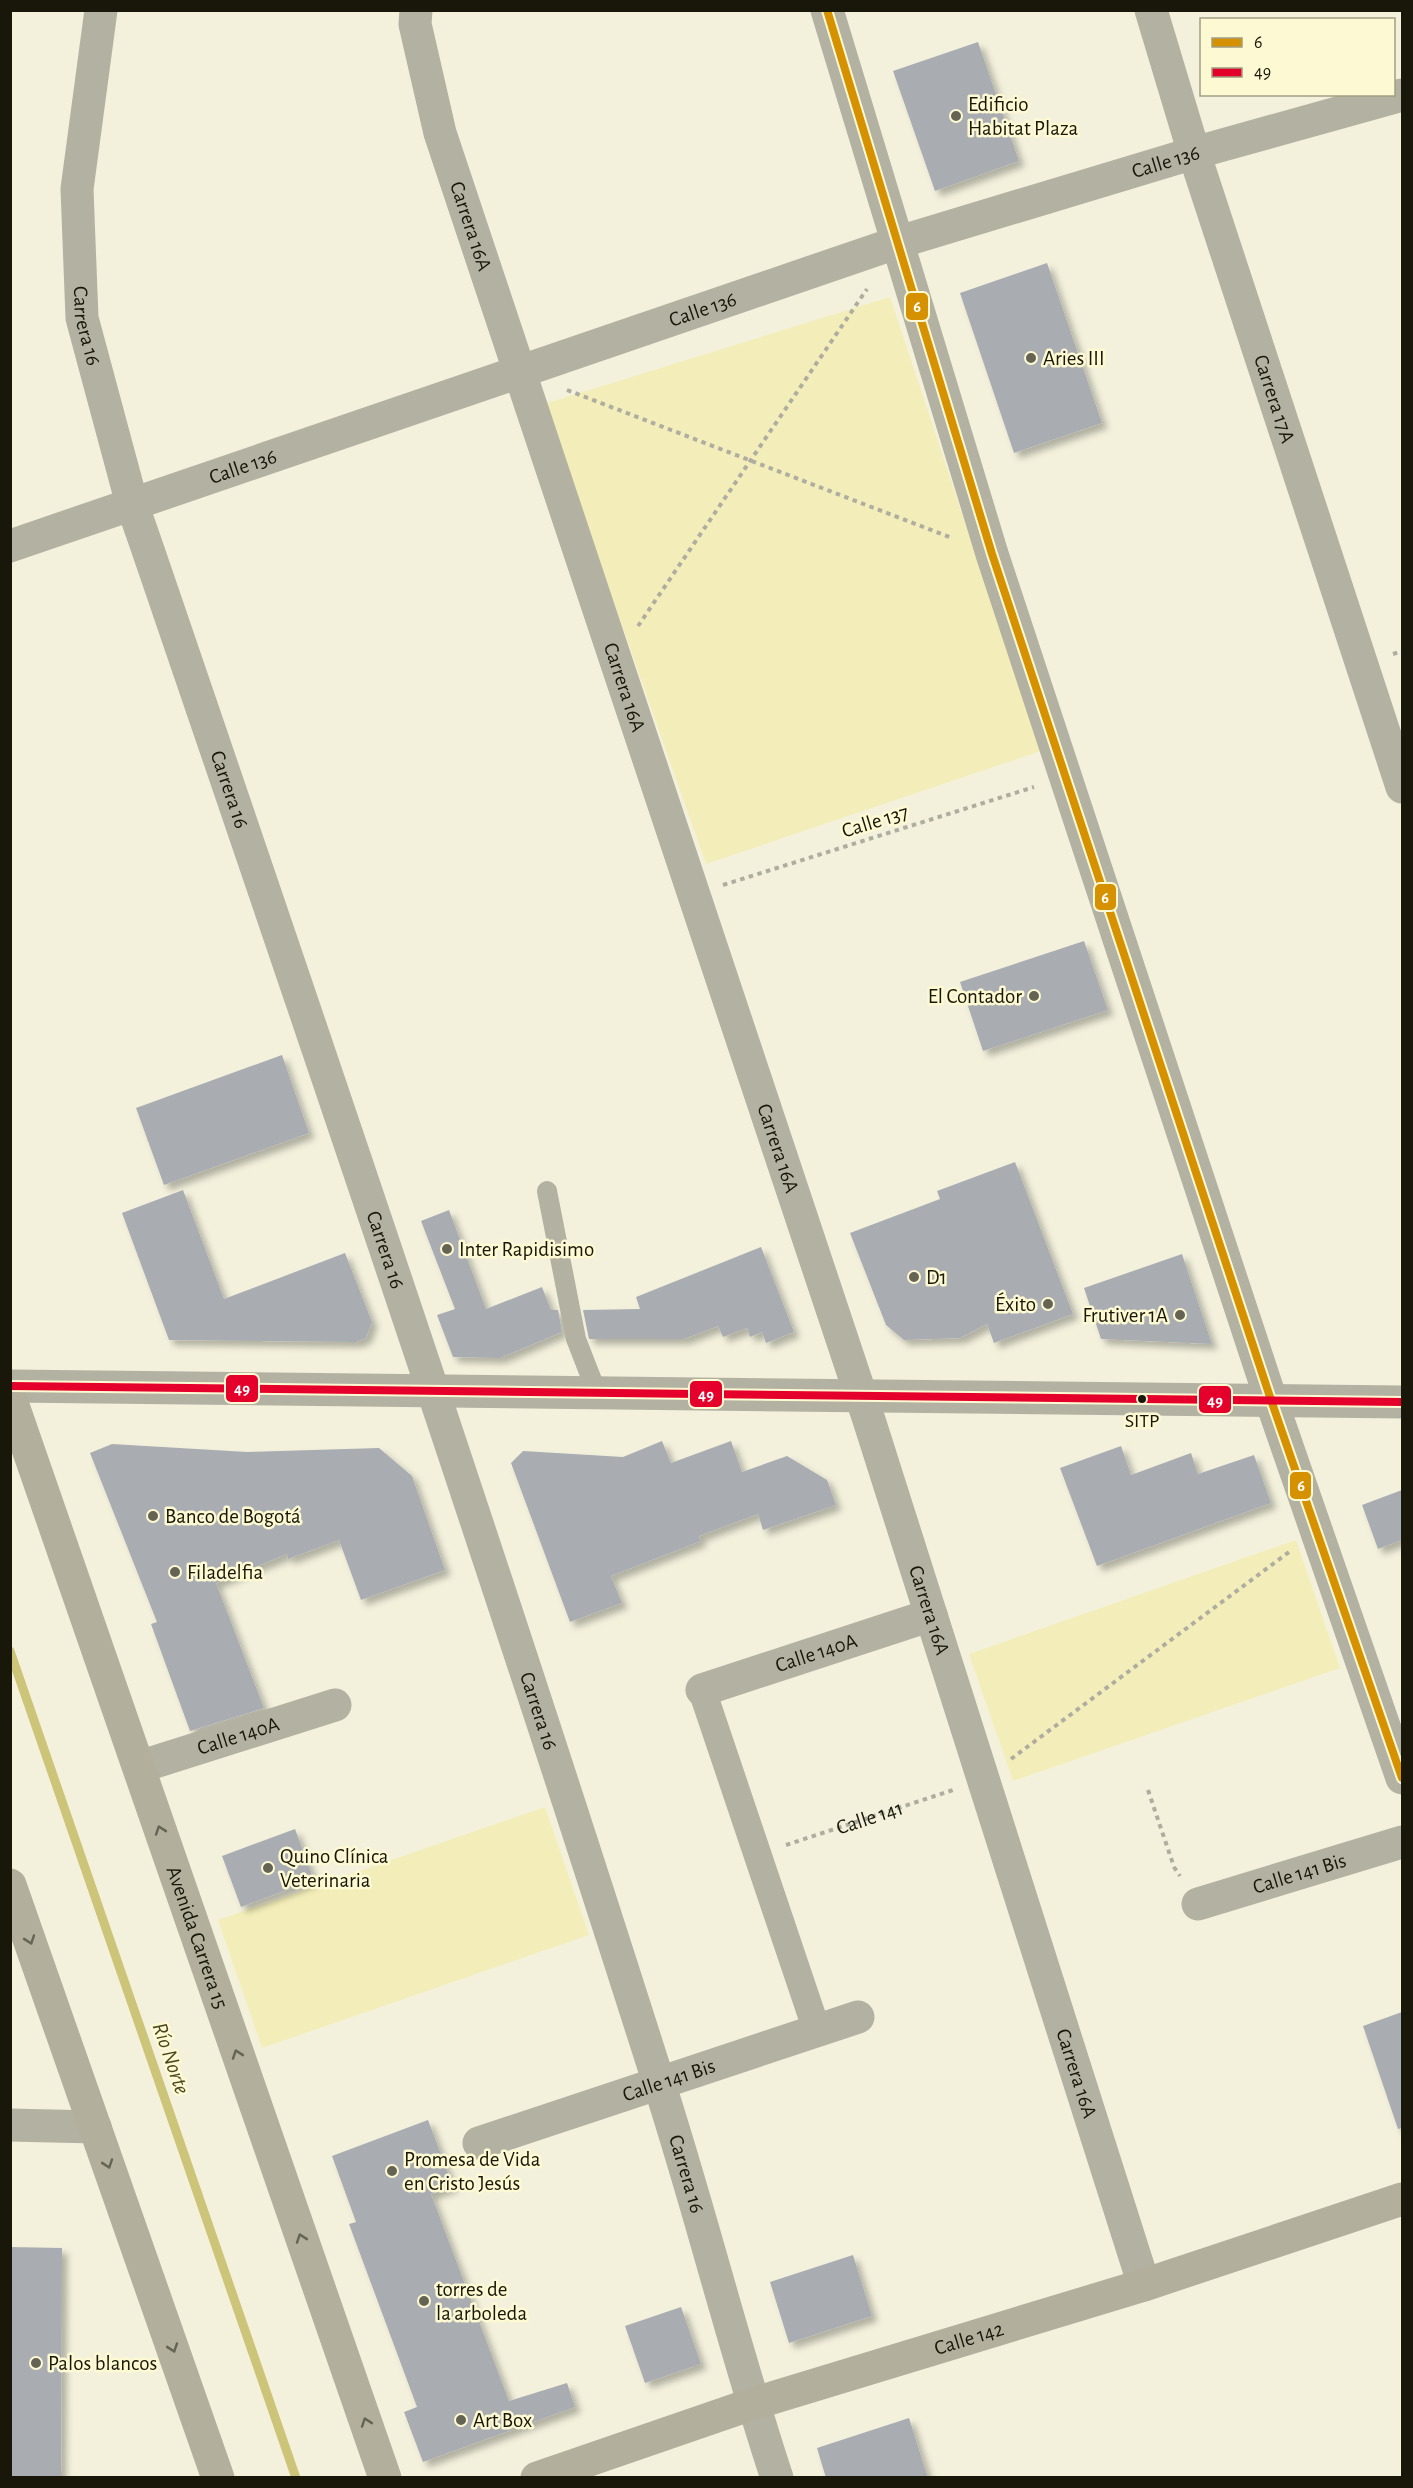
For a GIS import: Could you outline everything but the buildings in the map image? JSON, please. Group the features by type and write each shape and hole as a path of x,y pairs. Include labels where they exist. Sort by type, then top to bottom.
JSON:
{"main road":[{"name":"Avenida Carrera 15","path":"10,1397 385,2478"},
{"path":"10,1885 218,2478"},
{"name":"Calle 142","path":"537,2478 752,2404 1144,2285 1402,2199"}],"street":[{"name":"Carrera 16","path":"101,10 77,189 82,318 132,504 435,1391 660,2083 752,2404 777,2478"},
{"name":"Carrera 16A","path":"416,10 415,24 440,133 614,661 861,1396 1144,2285"},
{"path":"827,10 992,554 1270,1400 1402,1778"},
{"name":"Carrera 17A","path":"1151,10 1194,153 1402,787"},
{"name":"Calle 136","path":"10,546 899,242 1194,153 1402,95"},
{"path":"10,1386 1402,1402"},
{"name":"Calle 140A","path":"702,1690 931,1615"},
{"path":"702,1690 817,2031"},
{"name":"Calle 140A","path":"139,1767 335,1705"},
{"name":"Calle 141 Bis","path":"1198,1905 1402,1842"},
{"name":"Calle 141 Bis","path":"479,2142 858,2017"},
{"path":"10,2125 95,2127"}],"lane":[{"path":"547,1191 576,1339 597,1393"}],"path":[{"path":"614,661 899,242"},
{"path":"519,372 752,459 992,554"},
{"name":"Calle 137","path":"693,894 1066,777"},
{"name":"Calle 141","path":"756,1854 983,1780 1317,1533"},
{"path":"1148,1790 1174,1867 1198,1905"}],"shaded area":[{"path":"890,297 1041,751 706,864 544,404"},
{"path":"1296,1540 1340,1668 1013,1781 969,1654"},
{"path":"545,1807 589,1935 262,2048 218,1920"}],"waterway":[{"name":"Río Norte","path":"10,1651 296,2478"}],"transit line":[{"name":"6","path":"827,10 992,554 1271,1400 1402,1778"},
{"name":"49","path":"10,1386 1402,1402"}],"place":[{"name":"Edificio Habitat Plaza","path":"956,116"},
{"name":"Aries III","path":"1031,358"},
{"name":"El Contador","path":"1034,996"},
{"name":"Inter Rapidisimo","path":"447,1249"},
{"name":"D1","path":"914,1277"},
{"name":"Éxito","path":"1048,1304"},
{"name":"Frutiver 1A","path":"1180,1315"},
{"name":"SITP","path":"1142,1399"},
{"name":"Banco de Bogotá","path":"153,1516"},
{"name":"Filadelfia","path":"175,1572"},
{"name":"Quino Clínica Veterinaria","path":"268,1868"},
{"name":"Promesa de Vida en Cristo Jesús","path":"392,2171"},
{"name":"torres de la arboleda","path":"424,2301"},
{"name":"Palos blancos","path":"36,2363"},
{"name":"Art Box","path":"461,2420"}]}
